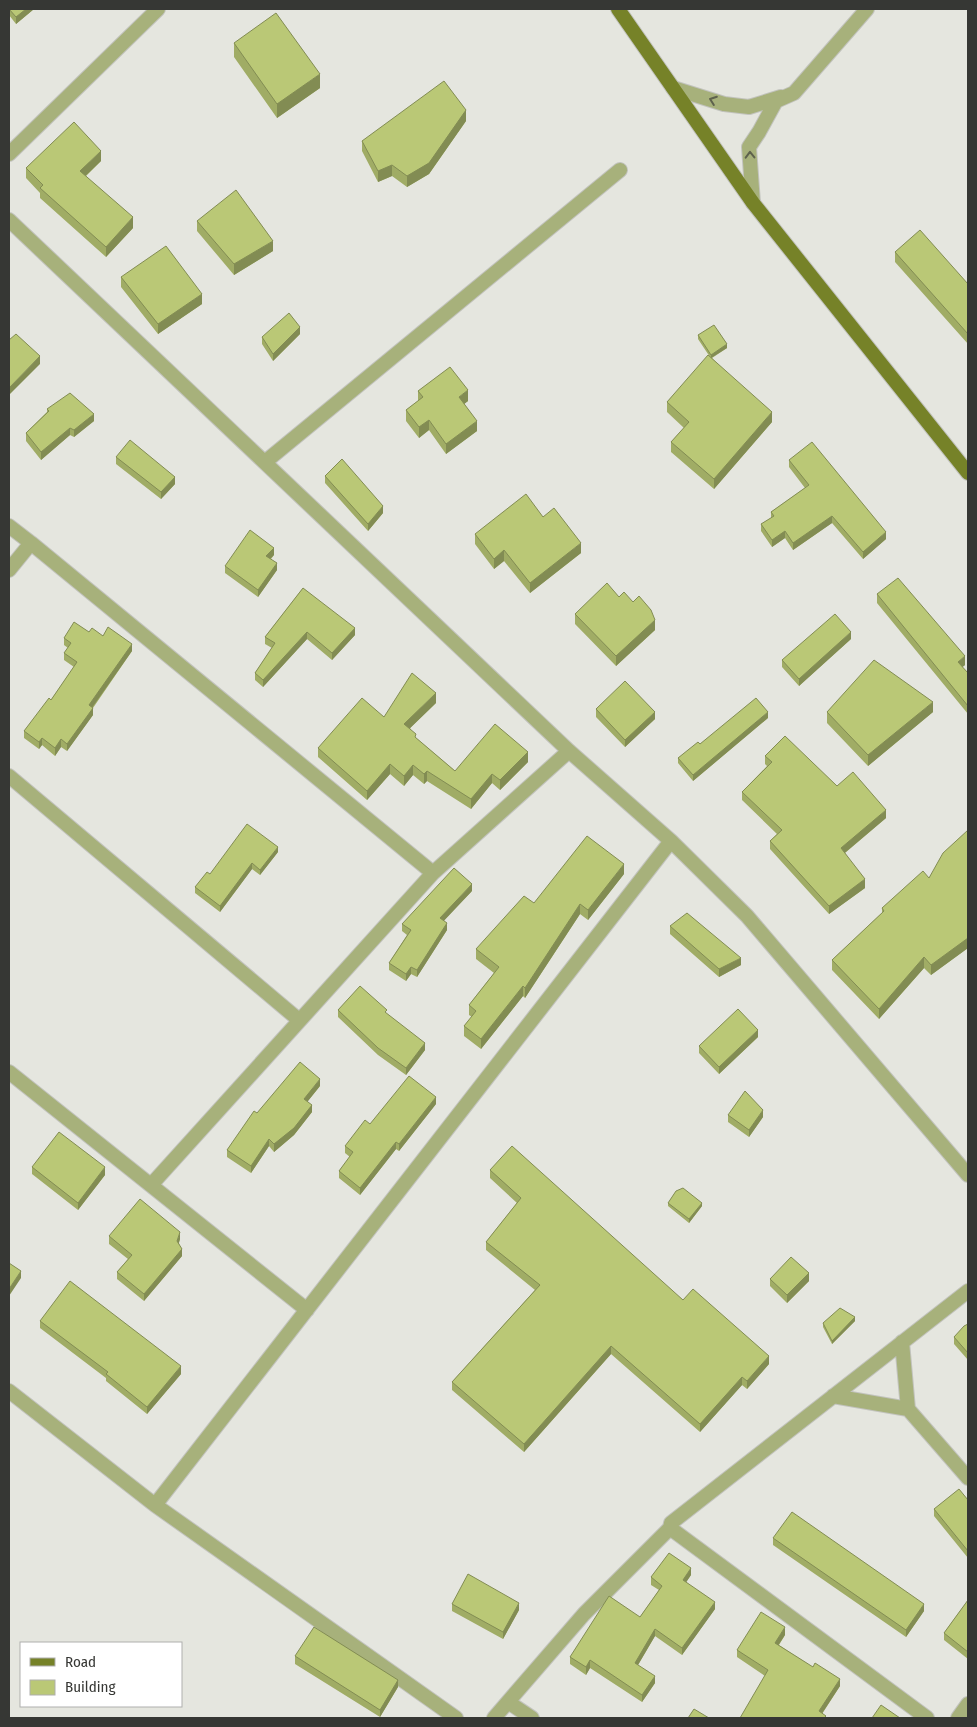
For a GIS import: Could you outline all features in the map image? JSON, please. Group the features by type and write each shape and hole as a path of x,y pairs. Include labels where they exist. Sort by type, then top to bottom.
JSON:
{"main road":[{"path":"618,9 752,203 968,472"}],"street":[{"path":"9,154 158,9"},
{"path":"752,203 749,147 776,101 794,93 867,9"},
{"path":"673,88 724,104 749,107 794,93"},
{"path":"265,462 620,170"},
{"path":"9,220 569,750 671,841 747,916 968,1175"},
{"path":"9,526 433,873"},
{"path":"9,570 31,543"},
{"path":"151,1185 298,1020 433,873 569,750"},
{"path":"9,776 298,1020"},
{"path":"155,1505 671,841"},
{"path":"9,1072 306,1310"},
{"path":"494,1718 584,1614 670,1528 671,1523 968,1291"},
{"path":"902,1342 908,1409 968,1478"},
{"path":"9,1391 155,1505 456,1718"},
{"path":"833,1396 908,1409"},
{"path":"670,1528 927,1718"},
{"path":"508,1702 532,1718"},
{"path":"958,1718 968,1704"}],"building":[{"path":"9,9 26,9 16,17"},
{"path":"276,13 320,74 277,104 234,43"},
{"path":"444,81 466,110 429,163 407,176 392,165 378,171 362,141"},
{"path":"74,122 101,151 80,171 133,217 106,247 40,188 43,185 26,168"},
{"path":"236,190 273,241 234,264 197,221"},
{"path":"920,230 968,284 968,334 895,252"},
{"path":"166,246 202,294 158,324 121,277"},
{"path":"289,313 300,327 273,354 262,337"},
{"path":"714,325 727,344 711,355 698,335"},
{"path":"16,334 40,356 9,388 9,340"},
{"path":"708,355 772,412 714,479 671,442 689,422 667,402"},
{"path":"450,367 468,390 459,397 477,421 446,444 429,420 419,427 406,410 423,397 418,391"},
{"path":"70,393 94,414 74,430 70,428 41,452 26,433 49,411 47,409"},
{"path":"130,440 175,477 161,492 116,457"},
{"path":"812,442 886,532 863,552 832,516 793,543 785,531 772,540 761,524 774,516 771,512 809,485 789,460"},
{"path":"342,459 383,506 368,524 325,476"},
{"path":"526,494 543,517 554,508 581,543 530,583 504,550 494,559 475,534"},
{"path":"250,530 274,548 266,556 277,563 258,590 225,566"},
{"path":"898,578 965,656 958,662 968,673 968,706 877,594"},
{"path":"607,583 619,597 624,592 633,602 639,596 651,610 655,620 616,656 575,614"},
{"path":"303,588 355,628 332,653 307,632 263,680 255,673 275,643 265,637"},
{"path":"835,614 851,632 799,679 782,660"},
{"path":"74,622 89,632 92,628 103,636 108,627 132,644 89,705 93,708 67,744 61,739 55,748 42,738 39,742 24,731 49,698 51,700 77,662 64,653 71,643 64,638"},
{"path":"874,660 933,702 868,755 827,712"},
{"path":"412,673 436,693 404,724 416,734 415,737 455,771 495,724 528,752 500,780 492,774 471,799 427,771 424,774 413,765 404,776 390,764 367,791 318,748 362,698 384,717"},
{"path":"625,681 655,712 625,740 596,709"},
{"path":"756,698 768,712 693,775 678,758 698,742 700,744"},
{"path":"785,736 837,786 853,772 886,810 841,848 865,879 829,906 770,841 782,830 742,792 772,762 765,756"},
{"path":"247,824 278,847 260,870 252,863 220,906 195,887 207,872 210,874"},
{"path":"968,830 968,938 931,965 924,957 879,1009 832,960 884,911 882,908 923,871 929,878 943,853"},
{"path":"587,836 624,864 588,910 580,904 525,988 523,986 481,1039 464,1026 476,1011 469,1005 499,967 476,949 524,896 534,903"},
{"path":"454,868 472,884 440,918 447,923 417,970 411,967 406,974 389,963 411,930 402,924"},
{"path":"687,913 741,958 719,969 670,926"},
{"path":"360,986 387,1010 385,1012 425,1043 406,1068 378,1048 338,1010"},
{"path":"738,1009 758,1030 719,1067 699,1046"},
{"path":"300,1062 320,1079 304,1099 312,1105 294,1128 274,1144 269,1139 251,1166 227,1150 254,1111 257,1113"},
{"path":"409,1076 436,1097 399,1144 396,1142 360,1188 339,1171 353,1152 345,1146 365,1120 370,1124"},
{"path":"745,1091 763,1110 749,1130 728,1115"},
{"path":"59,1132 105,1167 78,1203 32,1167"},
{"path":"512,1146 683,1300 693,1289 769,1356 747,1381 742,1377 700,1424 611,1346 524,1444 452,1382 540,1285 486,1242 521,1198 490,1170"},
{"path":"683,1188 702,1203 689,1219 668,1203 676,1191"},
{"path":"140,1199 180,1232 177,1241 182,1249 144,1294 117,1272 132,1255 109,1236"},
{"path":"791,1257 809,1273 787,1295 770,1279"},
{"path":"9,1263 21,1271 9,1289"},
{"path":"70,1281 181,1366 147,1407 106,1374 108,1372 40,1321"},
{"path":"840,1308 855,1317 832,1341 823,1323"},
{"path":"968,1324 968,1353 954,1337"},
{"path":"959,1489 968,1500 968,1551 934,1509"},
{"path":"792,1512 924,1604 906,1630 773,1538"},
{"path":"669,1553 691,1568 683,1580 715,1602 682,1648 655,1629 635,1663 655,1676 642,1695 590,1660 586,1667 570,1657 609,1596 640,1617 662,1586 651,1577"},
{"path":"468,1574 519,1603 503,1632 452,1604"},
{"path":"968,1600 968,1652 944,1633"},
{"path":"761,1612 785,1627 775,1643 813,1667 815,1663 840,1679 819,1711 826,1716 824,1718 740,1718 768,1670 737,1650"},
{"path":"314,1627 398,1680 380,1710 295,1656"},
{"path":"881,1705 900,1718 872,1718"},
{"path":"694,1709 709,1718 688,1718"}]}
